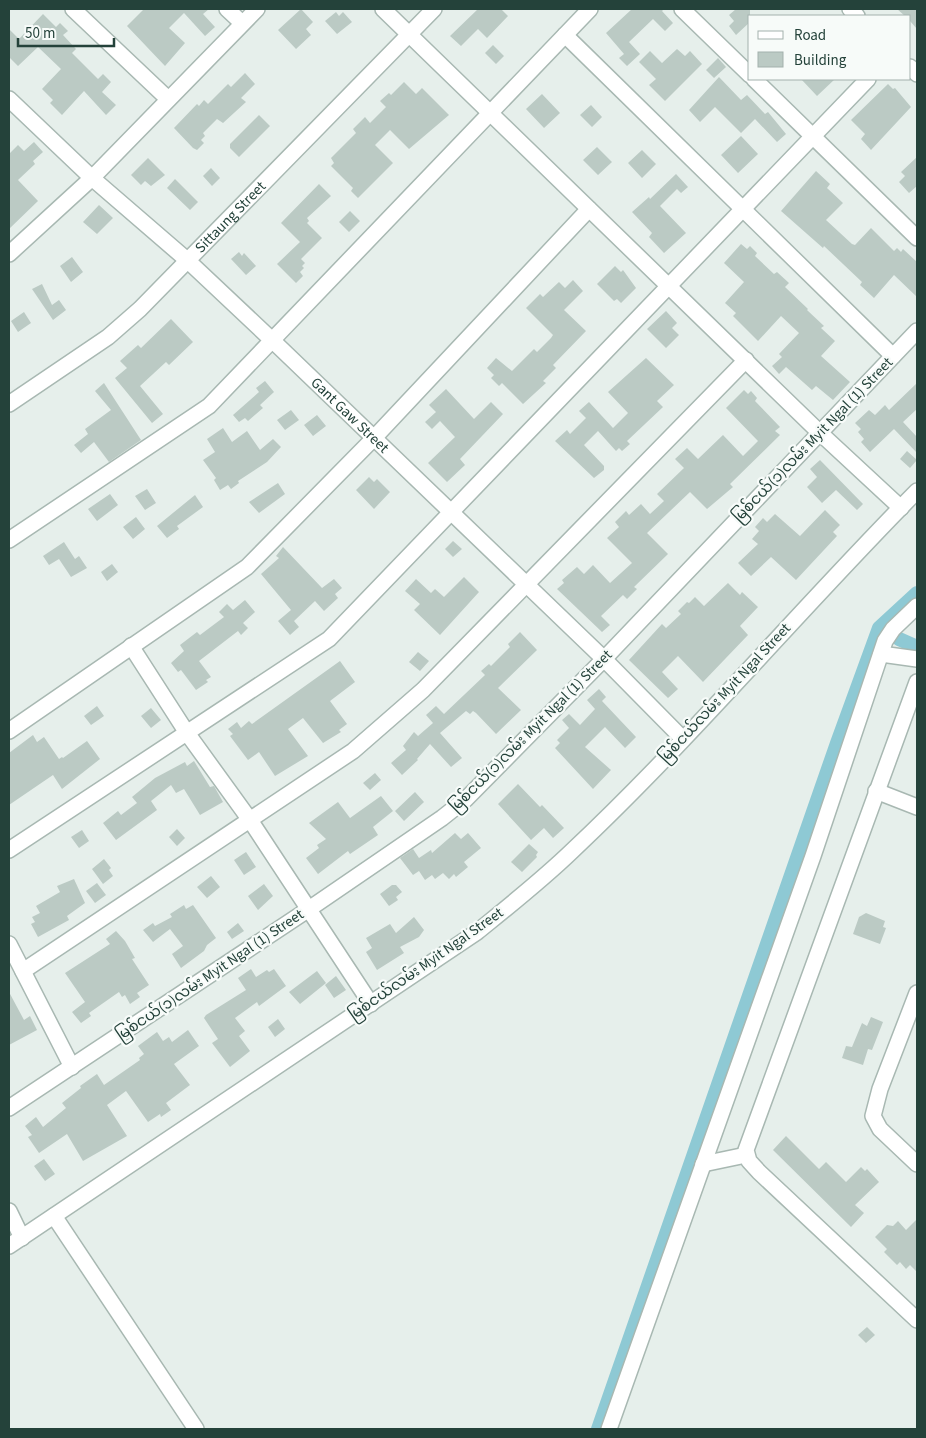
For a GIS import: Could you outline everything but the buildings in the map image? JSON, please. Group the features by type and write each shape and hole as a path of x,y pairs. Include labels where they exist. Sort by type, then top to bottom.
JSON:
{"street":[{"path":"73,9 168,99"},
{"path":"226,9 242,24"},
{"path":"9,254 92,178 256,9"},
{"path":"383,9 819,432 900,508"},
{"name":"Sittaung Street","path":"9,404 108,337 187,260 434,9"},
{"path":"9,540 210,406 590,9"},
{"path":"682,9 748,73"},
{"path":"565,35 893,356"},
{"path":"755,80 917,238"},
{"path":"9,850 329,639 867,80"},
{"name":"Gant Gaw Street","path":"12,108 187,260 604,659 683,739"},
{"path":"9,731 247,567 373,439 589,209"},
{"name":"မြစ်ငယ်(၁)လမ်း Myit Ngal (1) Street","path":"9,1108 309,909 442,818 466,799 604,659 917,330"},
{"path":"23,972 353,751 388,723 527,585 746,360"},
{"name":"မြစ်ငယ်လမ်း Myit Ngal Street","path":"9,1246 477,932 535,885 572,851 683,739 917,491"},
{"path":"609,1429 809,865 881,654 889,634 917,606"},
{"path":"132,646 187,733 250,820 371,1004"},
{"path":"881,654 917,658"},
{"path":"916,688 876,791 753,1127 746,1155 752,1165 770,1183 917,1320"},
{"path":"876,791 917,807"},
{"path":"9,944 72,1067"},
{"path":"917,993 876,1102 873,1116 880,1130 917,1164"},
{"path":"703,1164 746,1155"},
{"path":"9,1211 22,1238"},
{"path":"54,1216 196,1429"}],"waterway":[{"path":"598,1429 837,743 879,628 917,593"},
{"path":"899,639 917,647"}]}
